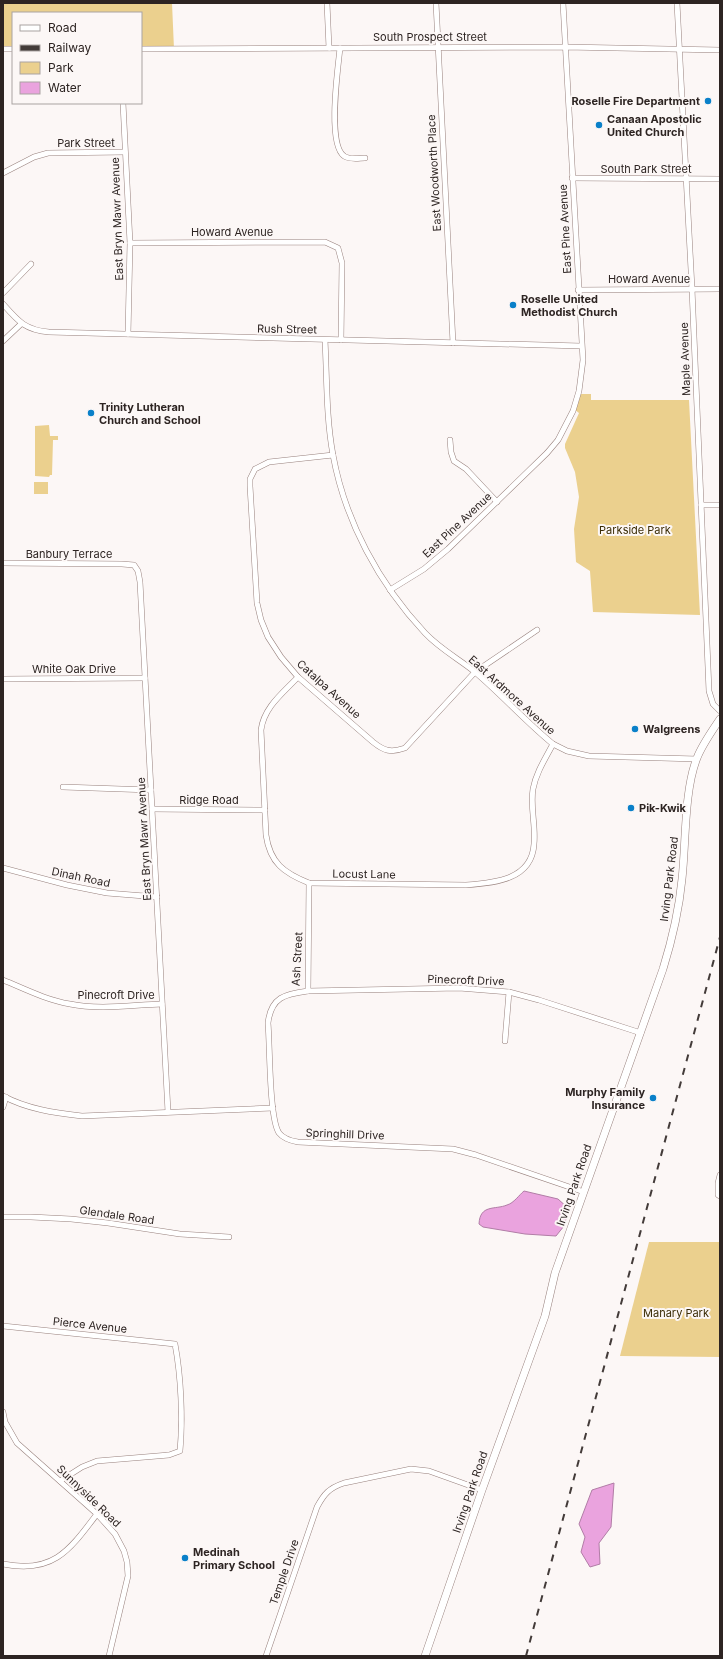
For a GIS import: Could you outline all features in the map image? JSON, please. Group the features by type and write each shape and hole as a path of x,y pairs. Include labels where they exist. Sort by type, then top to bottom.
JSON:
{"main road":[{"name":"Irving Park Road","path":"425,1656 482,1490 545,1316 555,1273 667,957 677,913 682,880 689,792 697,758 720,719"}],"street":[{"path":"327,3 329,48"},
{"name":"East Woodworth Place","path":"436,3 453,343"},
{"name":"East Pine Avenue","path":"390,590 414,576 433,562 541,460 558,440 566,425 579,391 583,360 581,346 563,3"},
{"name":"Maple Avenue","path":"677,3 687,179 709,691 713,704 720,710"},
{"name":"South Prospect Street","path":"142,49 565,47 720,50"},
{"path":"340,48 335,99 336,139 338,150 348,158 365,158"},
{"name":"East Bryn Mawr Avenue","path":"123,104 130,243 128,334"},
{"name":"Park Street","path":"3,173 34,157 48,153 125,152"},
{"name":"South Park Street","path":"572,178 720,179"},
{"name":"Howard Avenue","path":"130,243 325,242 338,248 342,263 341,340"},
{"path":"3,293 31,264"},
{"name":"Howard Avenue","path":"578,290 720,289"},
{"name":"Rush Street","path":"3,304 21,324 32,330 49,332 581,346"},
{"path":"3,341 21,324"},
{"name":"East Ardmore Avenue","path":"325,340 329,421 333,455 343,493 355,527 369,555 390,590 426,634 439,646 475,672 553,744 567,751 589,756 697,758"},
{"path":"450,440 451,452 454,461 466,469 497,502"},
{"name":"Catalpa Avenue","path":"333,455 270,462 255,469 250,479 250,486 257,603 261,620 268,637 281,657 298,677 379,747 391,752 405,748 475,672 537,630"},
{"path":"701,505 720,505"},
{"name":"Banbury Terrace","path":"3,563 122,564 134,566"},
{"name":"East Bryn Mawr Avenue","path":"134,566 138,571 140,582 168,1112"},
{"name":"Locust Lane","path":"298,677 266,711 263,720 262,730 265,810 268,843 278,866 292,877 309,883 466,885 487,883 515,876 526,868 531,857 534,844 533,788 539,769 553,744"},
{"name":"White Oak Drive","path":"3,679 145,678"},
{"path":"63,786 151,790"},
{"name":"Ridge Road","path":"152,809 265,810"},
{"name":"Dinah Road","path":"3,868 67,885 107,893 157,897"},
{"name":"Ash Street","path":"273,1108 268,1023 270,1014 278,998 289,994 308,991 309,883"},
{"name":"Pinecroft Drive","path":"3,980 52,1000 72,1005 91,1007 162,1004"},
{"name":"Pinecroft Drive","path":"308,991 459,988 509,992 539,1000 641,1033"},
{"path":"505,1041 509,992"},
{"path":"3,1107 4,1097 37,1108 74,1115 273,1108"},
{"name":"Springhill Drive","path":"273,1108 275,1124 280,1134 292,1141 453,1149 476,1155 584,1192"},
{"path":"719,1196 718,1184 720,1175"},
{"name":"Glendale Road","path":"3,1217 31,1216 71,1219 180,1234 229,1237"},
{"name":"Pierce Avenue","path":"3,1326 174,1344 178,1361 181,1435 180,1451 169,1455 97,1461 82,1467 60,1481"},
{"name":"Sunnyside Road","path":"3,1412 5,1422 17,1443 97,1514 120,1542 127,1562 126,1586 109,1656"},
{"name":"Temple Drive","path":"266,1656 317,1507 323,1494 344,1483 411,1469 429,1471 482,1490"},
{"path":"3,1564 18,1567 35,1566 61,1555 73,1546 97,1514"}],"green space":[{"path":"3,3 172,3 174,49 142,49 142,12 12,12 12,49 3,49"},
{"name":"Parkside Park","path":"579,394 591,394 591,400 689,400 700,615 593,612 590,571 576,562 574,529 579,497 575,472 565,448 565,444 579,413 575,410"},
{"path":"49,425 50,436 58,436 58,440 53,440 52,475 49,477 35,476 35,426"},
{"path":"34,482 48,482 48,494 34,494"},
{"name":"Manary Park","path":"649,1242 720,1242 720,1357 620,1356"}],"water":[{"path":"524,1191 558,1199 568,1208 564,1226 556,1236 525,1234 483,1227 479,1224 482,1213 489,1209 510,1204"},
{"path":"614,1483 611,1527 599,1543 600,1564 590,1567 581,1552 585,1537 579,1524 592,1490"}],"railway":[{"path":"526,1656 720,937"}],"place":[{"name":"Roselle Fire Department","path":"708,101"},
{"name":"Canaan Apostolic United Church","path":"599,125"},
{"name":"Roselle United Methodist Church","path":"513,305"},
{"name":"Trinity Lutheran Church and School","path":"91,413"},
{"name":"Walgreens","path":"635,729"},
{"name":"Pik-Kwik","path":"631,808"},
{"name":"Murphy Family Insurance","path":"653,1098"},
{"name":"Medinah Primary School","path":"185,1558"}]}
